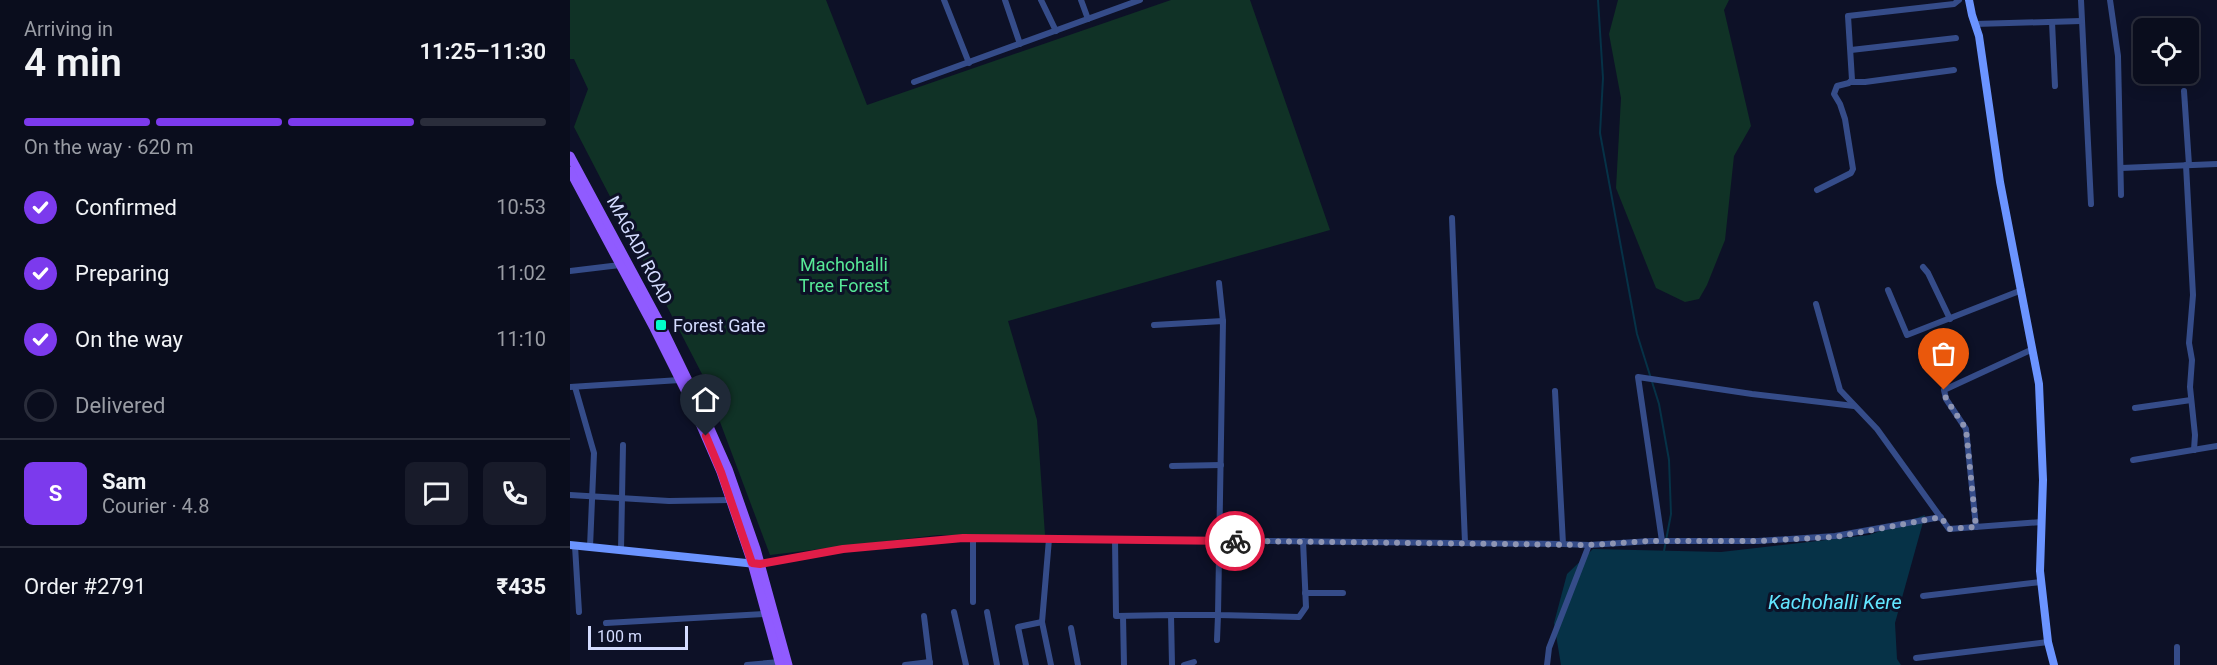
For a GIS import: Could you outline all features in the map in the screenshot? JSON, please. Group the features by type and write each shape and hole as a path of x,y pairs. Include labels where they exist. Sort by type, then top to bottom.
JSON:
{"main road":[{"name":"MAGADI ROAD","path":"570,156 661,325 728,469 783,664"},
{"name":"MAGADI ROAD","path":"570,171 680,380 717,463 756,564 766,614 783,664"}],"street":[{"path":"944,0 969,63"},
{"path":"1005,0 1020,44"},
{"path":"1041,0 1056,31"},
{"path":"1081,0 1088,19"},
{"path":"914,82 1140,0"},
{"path":"1850,82 1852,80 1848,16 1954,4 1959,0"},
{"path":"1969,0 1979,36 2000,182 2039,384 2042,582 2048,642 2054,665"},
{"path":"2081,0 2091,204"},
{"path":"2110,0 2118,56 2121,195"},
{"path":"1975,24 2081,21"},
{"path":"2052,22 2055,86"},
{"path":"1851,50 1956,38"},
{"path":"1817,190 1851,173 1853,169 1845,119 1834,94 1837,86 1850,82 1954,70"},
{"path":"2184,91 2193,295 2189,343 2192,360 2194,450"},
{"path":"2121,168 2217,164"},
{"path":"1452,218 1465,543"},
{"path":"570,271 620,265"},
{"path":"1923,267 1950,319"},
{"path":"1217,640 1223,321 1219,283"},
{"path":"1888,290 1907,335 2022,290"},
{"path":"1816,304 1840,390 1877,429 1949,529 2042,522"},
{"path":"1155,325 1223,321"},
{"path":"1976,527 1966,429 1946,399 1944,390 2033,349"},
{"path":"1662,541 1638,377 1854,406"},
{"path":"590,547 594,453 573,387 680,380"},
{"path":"1555,391 1563,544"},
{"path":"2135,408 2192,400"},
{"path":"621,550 622,445"},
{"path":"2133,460 2217,446"},
{"path":"1172,466 1221,465"},
{"path":"570,495 669,501 731,500"},
{"path":"579,612 572,546 756,564 843,549 973,538 1589,545 1835,537 1941,517"},
{"path":"973,538 973,602"},
{"path":"1049,539 1042,622 1051,665"},
{"path":"1115,539 1116,616 1299,617 1306,607 1303,542"},
{"path":"1547,665 1549,648 1589,545"},
{"path":"1923,596 2042,582"},
{"path":"1305,592 1343,593"},
{"path":"954,612 966,665"},
{"path":"987,612 997,665"},
{"path":"606,623 766,614"},
{"path":"1171,615 1172,665"},
{"path":"905,665 930,663 924,616"},
{"path":"1123,616 1124,665"},
{"path":"1026,665 1018,627 1042,622"},
{"path":"1071,628 1078,665"},
{"path":"1916,658 2048,642"},
{"path":"2176,665 2177,647"},
{"path":"1184,665 1194,662"},
{"path":"747,665 783,664"}],"green space":[{"name":"Machohalli Tree Forest","path":"570,0 826,0 867,105 1171,0 1250,0 1330,230 1008,321 1037,420 1045,535 938,535 770,555 702,374 574,127 588,89 574,59 570,59"},
{"path":"1618,0 1729,0 1724,10 1751,126 1734,156 1725,240 1699,299 1685,302 1656,288 1616,188 1621,98 1609,34"}],"water":[{"name":"Kachohalli Kere","path":"1925,515 1895,623 1897,659 1901,665 1561,665 1554,623 1567,574 1593,549 1721,552 1869,535"}],"waterway":[{"path":"1598,0 1603,78 1600,133 1637,334 1659,404 1669,460 1671,514 1664,551"}],"way so far":[{"path":"1235,541 1589,545 1651,541 1758,541 1835,537 1941,517 1949,529 1976,527 1966,429 1946,399 1944,390"}],"place":[{"name":"Forest Gate","path":"661,325"}],"route":[{"path":"706,436 721,472 752,563 760,564 843,549 963,538 1235,541"}]}
